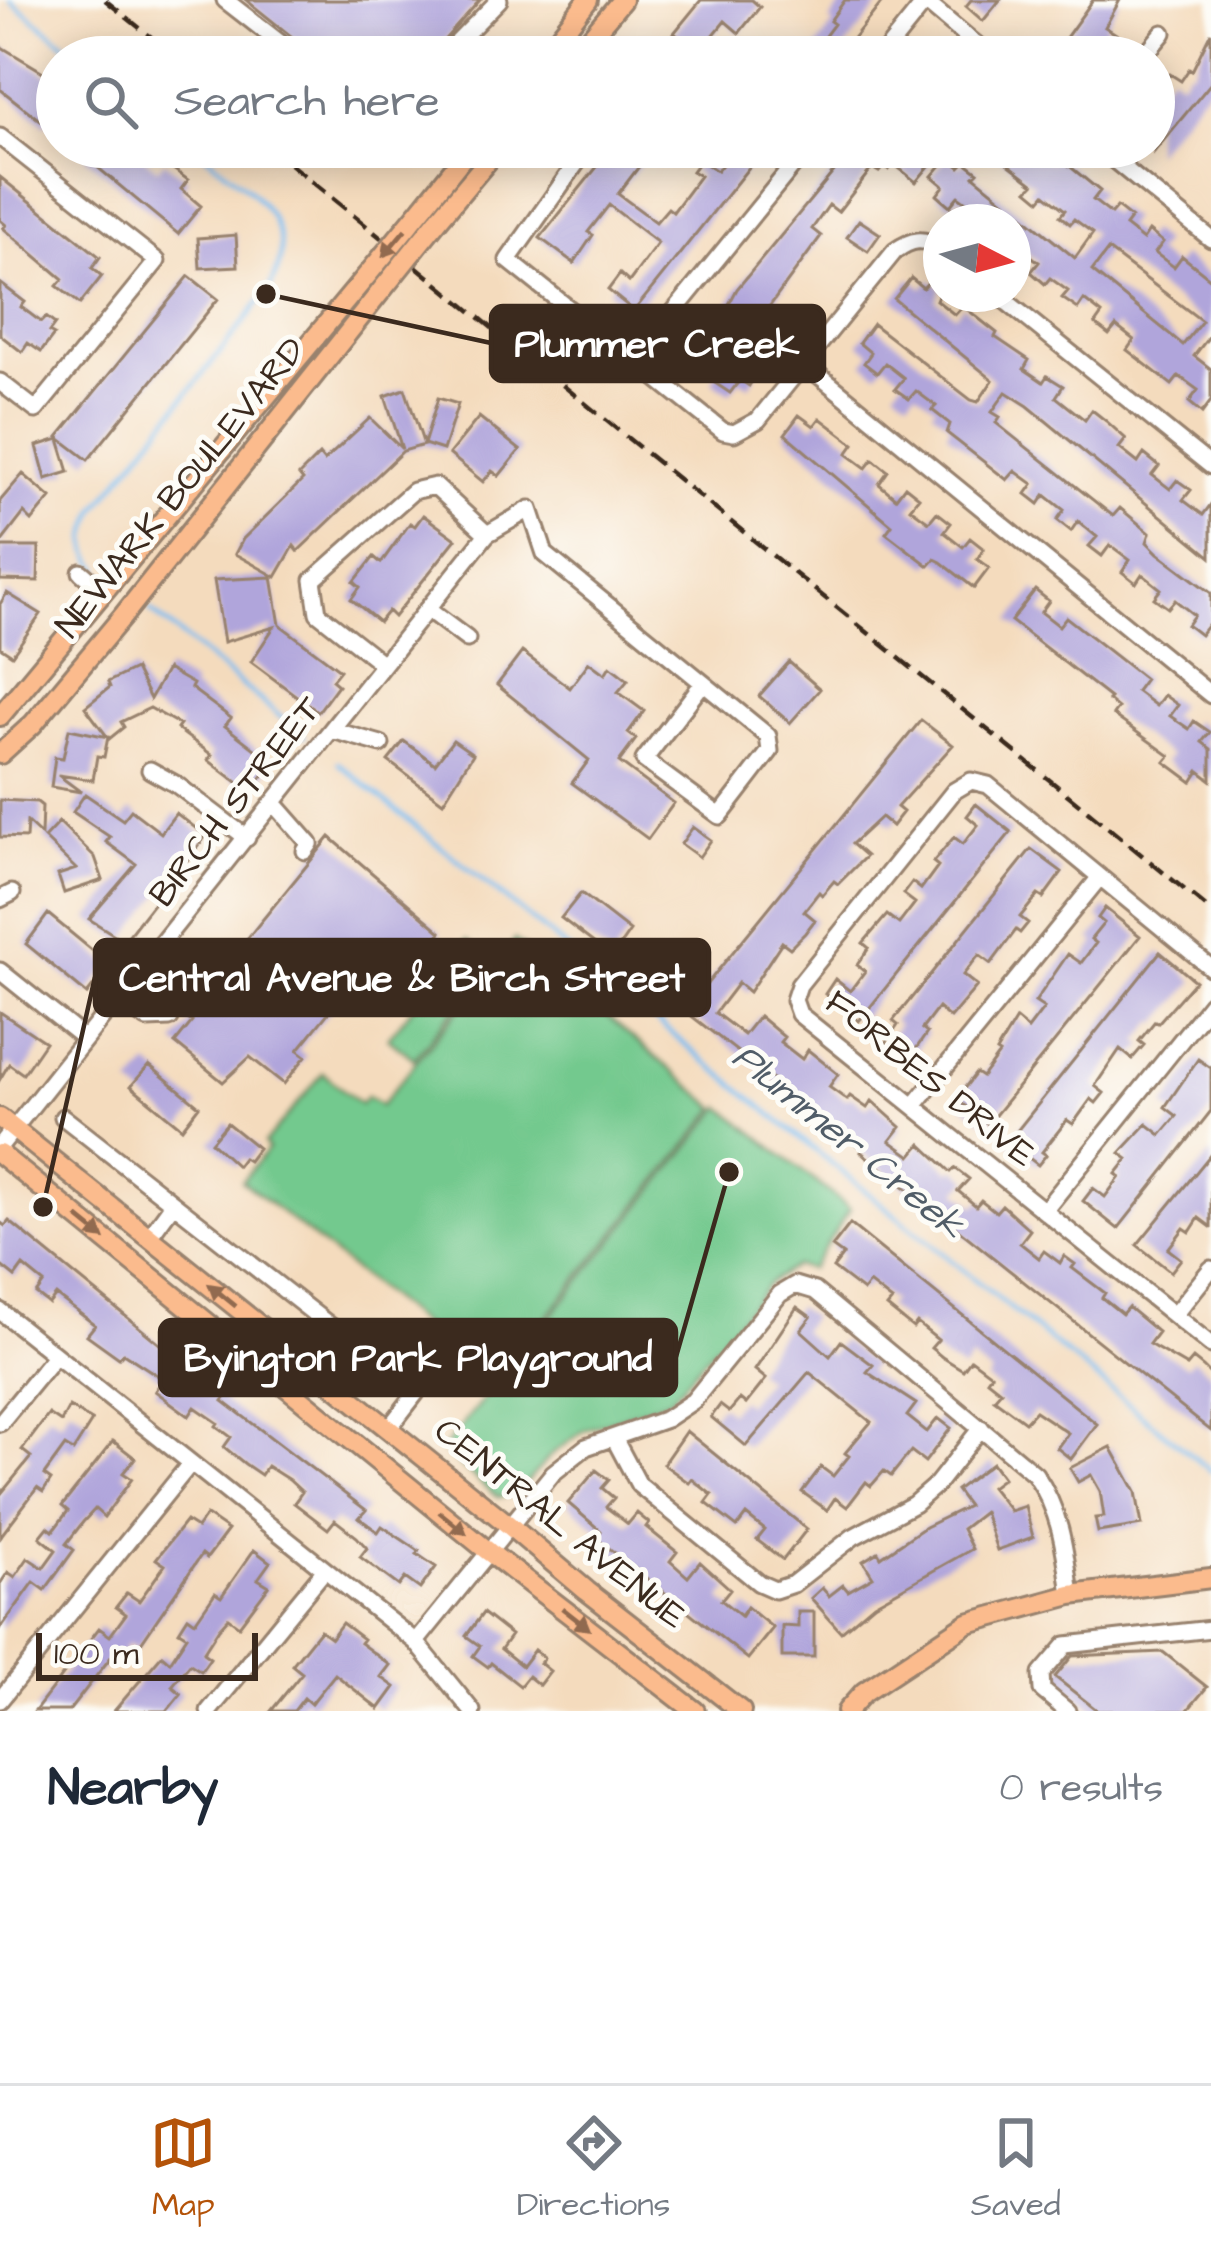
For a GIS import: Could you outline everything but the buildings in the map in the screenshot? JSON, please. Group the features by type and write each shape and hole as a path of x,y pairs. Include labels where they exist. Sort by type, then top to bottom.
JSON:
{"main road":[{"path":"560,36 588,0"},
{"path":"592,36 622,0"},
{"name":"NEWARK BOULEVARD","path":"431,213 458,168"},
{"name":"NEWARK BOULEVARD","path":"0,716 431,213 477,168"},
{"name":"NEWARK BOULEVARD","path":"0,754 33,724 123,616 372,285"},
{"name":"CENTRAL AVENUE","path":"7,1123 741,1711"},
{"name":"CENTRAL AVENUE","path":"0,1150 489,1552 695,1711"},
{"path":"847,1711 863,1692 968,1623 1071,1595 1211,1578"}],"street":[{"path":"225,0 271,36"},
{"path":"464,36 499,0"},
{"path":"897,36 925,1 966,36"},
{"path":"0,137 36,165"},
{"path":"0,382 36,410 157,261 39,168"},
{"path":"573,168 508,260 712,425 734,433 758,420 895,251 923,240"},
{"path":"634,362 791,168"},
{"path":"1124,168 1211,239"},
{"path":"1020,312 1211,466"},
{"path":"804,363 1211,695"},
{"path":"383,664 318,613 313,580 413,491 435,486 488,534"},
{"name":"BIRCH STREET","path":"0,1150 7,1123 85,1039 488,534 530,509 545,554 704,683"},
{"path":"81,572 104,592"},
{"path":"427,609 467,639"},
{"path":"704,683 768,736 770,751 720,816 644,760 704,683"},
{"path":"332,730 381,744"},
{"path":"149,770 177,784 247,838"},
{"name":"FORBES DRIVE","path":"1211,968 988,785 971,781 954,791 799,986 794,1000 799,1014 1211,1345"},
{"path":"274,803 310,844 304,851"},
{"path":"914,1106 1100,877"},
{"path":"0,971 85,1039"},
{"path":"117,999 147,1019 170,1018"},
{"path":"1043,1211 1211,1003"},
{"path":"63,1118 416,1393 389,1429"},
{"path":"149,1237 173,1204"},
{"path":"1174,1315 1211,1269"},
{"path":"416,1642 553,1472 586,1447 666,1419 693,1401 780,1294 795,1285 814,1291 1035,1474 1061,1525 1071,1595"},
{"path":"0,1311 416,1642 472,1711"},
{"path":"0,1423 54,1357"},
{"path":"614,1438 639,1485 759,1583 776,1590 793,1584 853,1537 914,1504 937,1484 981,1428"},
{"path":"0,1700 190,1464"},
{"path":"209,1711 323,1572"},
{"path":"1067,1711 1042,1690 1041,1674 1066,1645 1211,1629"}],"green space":[{"path":"467,940 493,961 414,1059 388,1038"},
{"path":"515,940 717,1108 493,1382 242,1181 268,1149 264,1144 323,1073 360,1104 367,1096 381,1105"},
{"path":"722,1107 850,1209 810,1269 795,1266 771,1281 670,1399 585,1430 552,1454 515,1496 497,1497 442,1450"}],"waterway":[{"name":"Plummer Creek","path":"10,0 55,36"},
{"name":"Plummer Creek","path":"100,569 88,540 97,508 266,294 278,269 281,247 266,209 222,168"},
{"name":"Plummer Creek","path":"150,610 304,736"},
{"name":"Plummer Creek","path":"338,763 1211,1471"}],"railway":[{"path":"105,0 150,36"},
{"path":"295,168 1211,911"}],"place":[{"name":"Plummer Creek","path":"266,294"},
{"name":"Byington Park Playground","path":"729,1172"},
{"name":"Central Avenue & Birch Street","path":"43,1207"}]}
